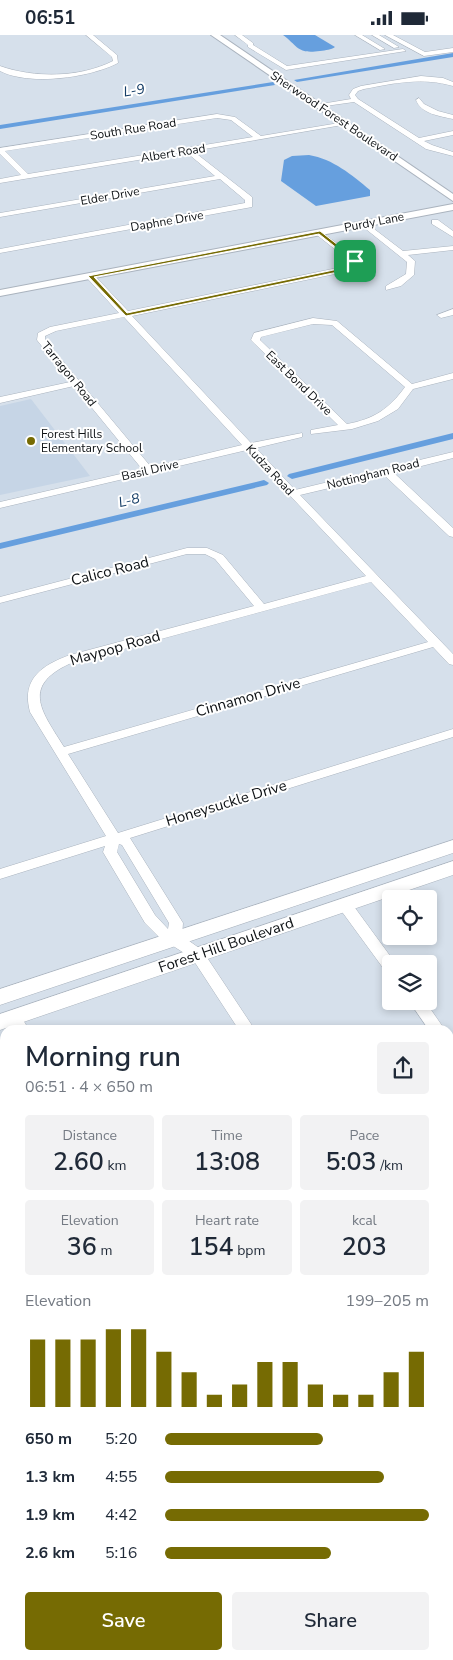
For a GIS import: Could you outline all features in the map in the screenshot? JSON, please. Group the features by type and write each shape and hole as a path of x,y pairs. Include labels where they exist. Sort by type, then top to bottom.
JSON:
{"main road":[{"name":"Forest Hill Boulevard","path":"0,997 453,845"},
{"name":"Forest Hill Boulevard","path":"12,1023 197,954 453,868"}],"street":[{"path":"0,68 10,74 23,77 104,68 117,61 115,55 89,35"},
{"name":"Sherwood Forest Boulevard","path":"215,35 453,198"},
{"path":"238,35 251,44 250,46 286,68 402,51"},
{"path":"358,35 389,53"},
{"path":"375,35 410,55 453,50"},
{"path":"388,35 424,54"},
{"path":"453,84 441,79 425,78 375,85 354,91 352,95 355,100 434,150 453,154"},
{"path":"318,105 355,100"},
{"path":"419,100 421,105 430,111 453,117"},
{"name":"South Rue Road","path":"0,150 217,116 232,118 259,138"},
{"name":"Albert Road","path":"0,181 345,124"},
{"path":"418,140 453,133"},
{"path":"0,150 27,177"},
{"name":"Daphne Drive","path":"0,251 250,205 249,199 187,150"},
{"name":"Elder Drive","path":"0,215 221,177"},
{"name":"Purdy Lane","path":"1,291 90,276 453,207"},
{"path":"435,221 453,235"},
{"path":"365,224 411,261 412,272 405,280 389,287"},
{"name":"Tarragon Road","path":"148,470 41,340 41,335 53,329 356,267 355,261 320,233"},
{"path":"403,253 453,248"},
{"name":"Kudza Road","path":"90,276 293,494 453,661"},
{"path":"441,315 453,312"},
{"name":"East Bond Drive","path":"345,427 257,342 255,337 266,331 324,321 338,325 410,387"},
{"path":"314,432 364,423 388,412 400,401 410,387 453,376"},
{"path":"0,399 77,383"},
{"name":"Basil Drive","path":"0,505 299,435"},
{"name":"Nottingham Road","path":"293,494 453,455"},
{"path":"386,471 453,534"},
{"name":"Calico Road","path":"0,600 187,551 207,551 219,557 262,608"},
{"name":"Maypop Road","path":"175,938 176,923 127,842 114,838 32,703 34,688 49,670 74,658 373,578"},
{"name":"Cinnamon Drive","path":"60,751 436,643"},
{"name":"Honeysuckle Drive","path":"0,874 453,733"},
{"name":"Maypop Road","path":"114,838 110,852 150,919 164,933 175,938 197,954 244,1025"},
{"path":"345,905 382,956"},
{"path":"423,1010 433,1025"}],"shaded area":[{"name":"Forest Hills Elementary School","path":"31,399 90,476 0,495 0,406"}],"water":[{"path":"283,35 315,35 335,47 312,52 302,50"},
{"path":"309,155 326,160 342,168 370,190 370,196 316,206 281,181 284,160 292,156"}],"waterway":[{"name":"L-9","path":"297,80 453,55"},
{"name":"L-9","path":"0,127 273,84"},
{"name":"L-8","path":"292,476 453,436"},
{"name":"L-8","path":"0,546 264,483"}],"place":[{"name":"Forest Hills Elementary School","path":"31,441"}],"route":[{"path":"320,233 355,261 357,265 353,269 126,315 90,276 320,233"}]}
